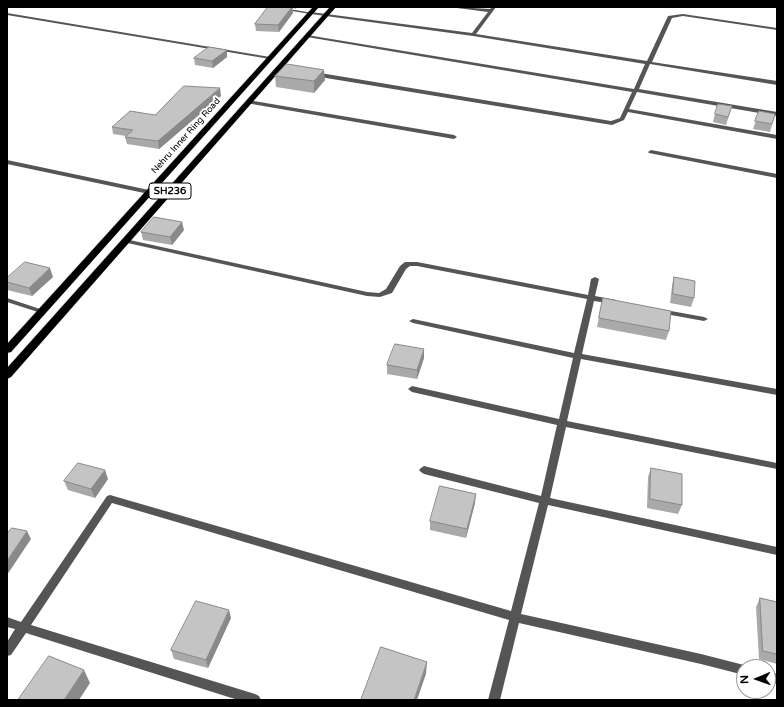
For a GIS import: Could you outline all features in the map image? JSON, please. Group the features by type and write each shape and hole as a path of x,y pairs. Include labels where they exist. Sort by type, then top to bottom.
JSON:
{"main road":[{"name":"SH236","path":"7,375 248,102 282,69 307,36 333,7"},
{"name":"Nehru Inner Ring Road","path":"7,350 313,10"}],"street":[{"path":"457,7 492,9"},
{"path":"473,35 492,9"},
{"path":"313,10 326,15 473,35 777,84"},
{"path":"309,73 603,122 617,122 622,119 670,17 683,16 777,29"},
{"path":"307,36 777,114"},
{"path":"248,102 454,137"},
{"path":"626,110 777,137"},
{"path":"651,152 777,176"},
{"path":"7,162 148,192"},
{"path":"125,241 367,294 380,295 389,291 403,268 408,264 417,264 621,304"},
{"path":"494,700 544,500 595,279"},
{"path":"651,309 704,319"},
{"path":"413,321 577,356 777,392"},
{"path":"412,389 562,423 777,466"},
{"path":"424,470 544,500 777,551"},
{"path":"7,651 110,499 515,617 736,668"},
{"path":"7,622 255,700"}],"lane":[{"path":"268,7 313,10"},
{"path":"7,14 270,58"},
{"path":"7,300 41,311"}],"building":[{"path":"268,7 292,7 278,25 255,24"},
{"path":"209,47 227,50 212,61 194,58"},
{"path":"287,64 324,70 314,81 275,76"},
{"path":"184,86 220,88 158,141 125,137 133,130 112,127 130,111 155,115"},
{"path":"718,104 732,106 728,117 715,114"},
{"path":"759,111 775,114 772,124 755,121"},
{"path":"154,217 182,222 170,237 141,232"},
{"path":"25,262 50,268 29,288 7,282 7,278"},
{"path":"674,277 695,281 694,298 673,294"},
{"path":"603,298 671,311 669,331 599,318"},
{"path":"395,344 424,349 417,370 387,365"},
{"path":"78,463 105,470 91,489 64,481"},
{"path":"651,468 682,474 682,505 650,499"},
{"path":"440,486 476,494 467,529 430,521"},
{"path":"12,528 27,531 7,561 7,534"},
{"path":"760,598 777,602 777,654 763,651"},
{"path":"196,601 229,610 206,660 171,650"},
{"path":"381,647 427,662 414,700 361,700"},
{"path":"49,656 84,670 64,700 18,700"}]}
